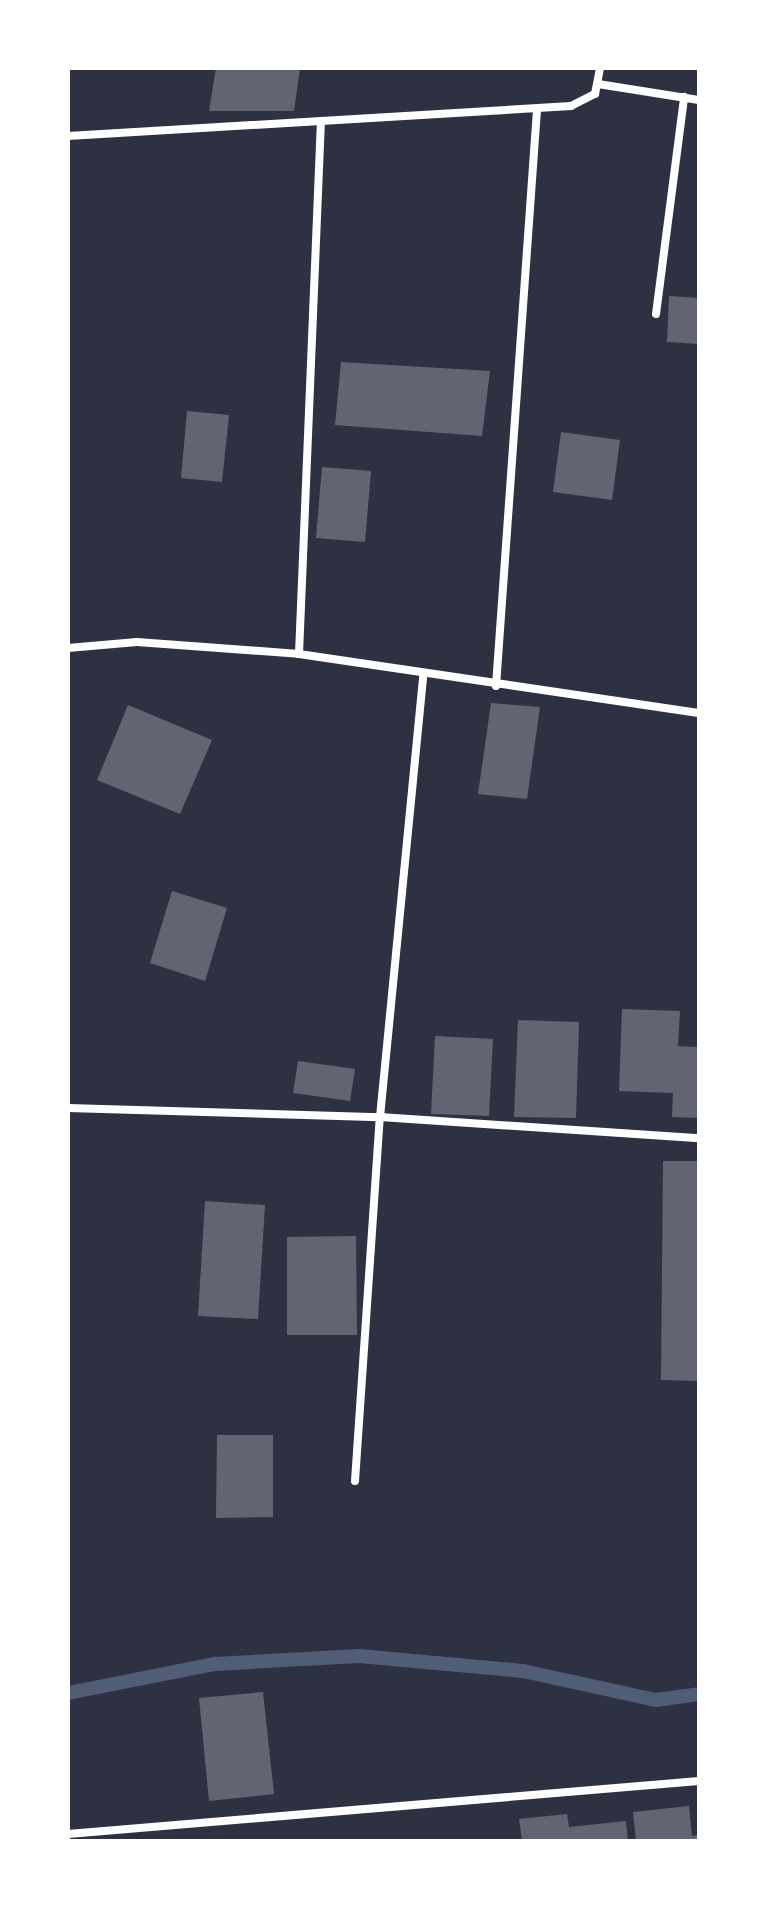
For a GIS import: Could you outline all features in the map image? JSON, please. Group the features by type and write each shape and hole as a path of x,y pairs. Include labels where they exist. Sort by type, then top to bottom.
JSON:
{"street":[{"path":"68,136 537,110 585,102 598,84 600,68"},
{"path":"598,84 699,100"},
{"path":"656,314 684,97"},
{"path":"496,686 537,110"},
{"path":"299,654 321,121"},
{"path":"68,648 137,642 299,654 496,686 699,713"},
{"path":"355,1481 380,1117 423,675"},
{"path":"68,1108 380,1117 699,1138"},
{"path":"68,1834 699,1781"}],"building":[{"path":"216,68 300,68 294,111 209,111"},
{"path":"669,296 699,298 699,344 667,342"},
{"path":"341,362 490,371 482,436 335,425"},
{"path":"187,411 229,415 222,482 181,478"},
{"path":"561,432 620,440 612,500 553,492"},
{"path":"322,467 371,471 365,542 316,538"},
{"path":"491,703 540,707 527,799 478,794"},
{"path":"128,705 212,740 180,814 97,780"},
{"path":"172,891 227,908 205,981 150,963"},
{"path":"622,1009 680,1011 678,1046 699,1047 699,1118 672,1117 673,1093 619,1091"},
{"path":"518,1020 579,1022 576,1118 514,1117"},
{"path":"435,1036 493,1039 489,1116 431,1114"},
{"path":"298,1061 355,1069 350,1101 293,1093"},
{"path":"663,1161 699,1161 699,1381 661,1380"},
{"path":"205,1201 265,1205 258,1319 198,1316"},
{"path":"356,1236 357,1335 287,1335 287,1237"},
{"path":"217,1435 273,1435 273,1517 216,1518"},
{"path":"263,1692 274,1794 209,1801 199,1698"},
{"path":"689,1806 692,1836 699,1835 699,1841 636,1841 633,1812"},
{"path":"567,1814 569,1827 626,1821 628,1841 522,1841 519,1819"}],"waterway":[{"path":"68,1693 215,1664 359,1656 523,1671 656,1700 699,1694"}]}
